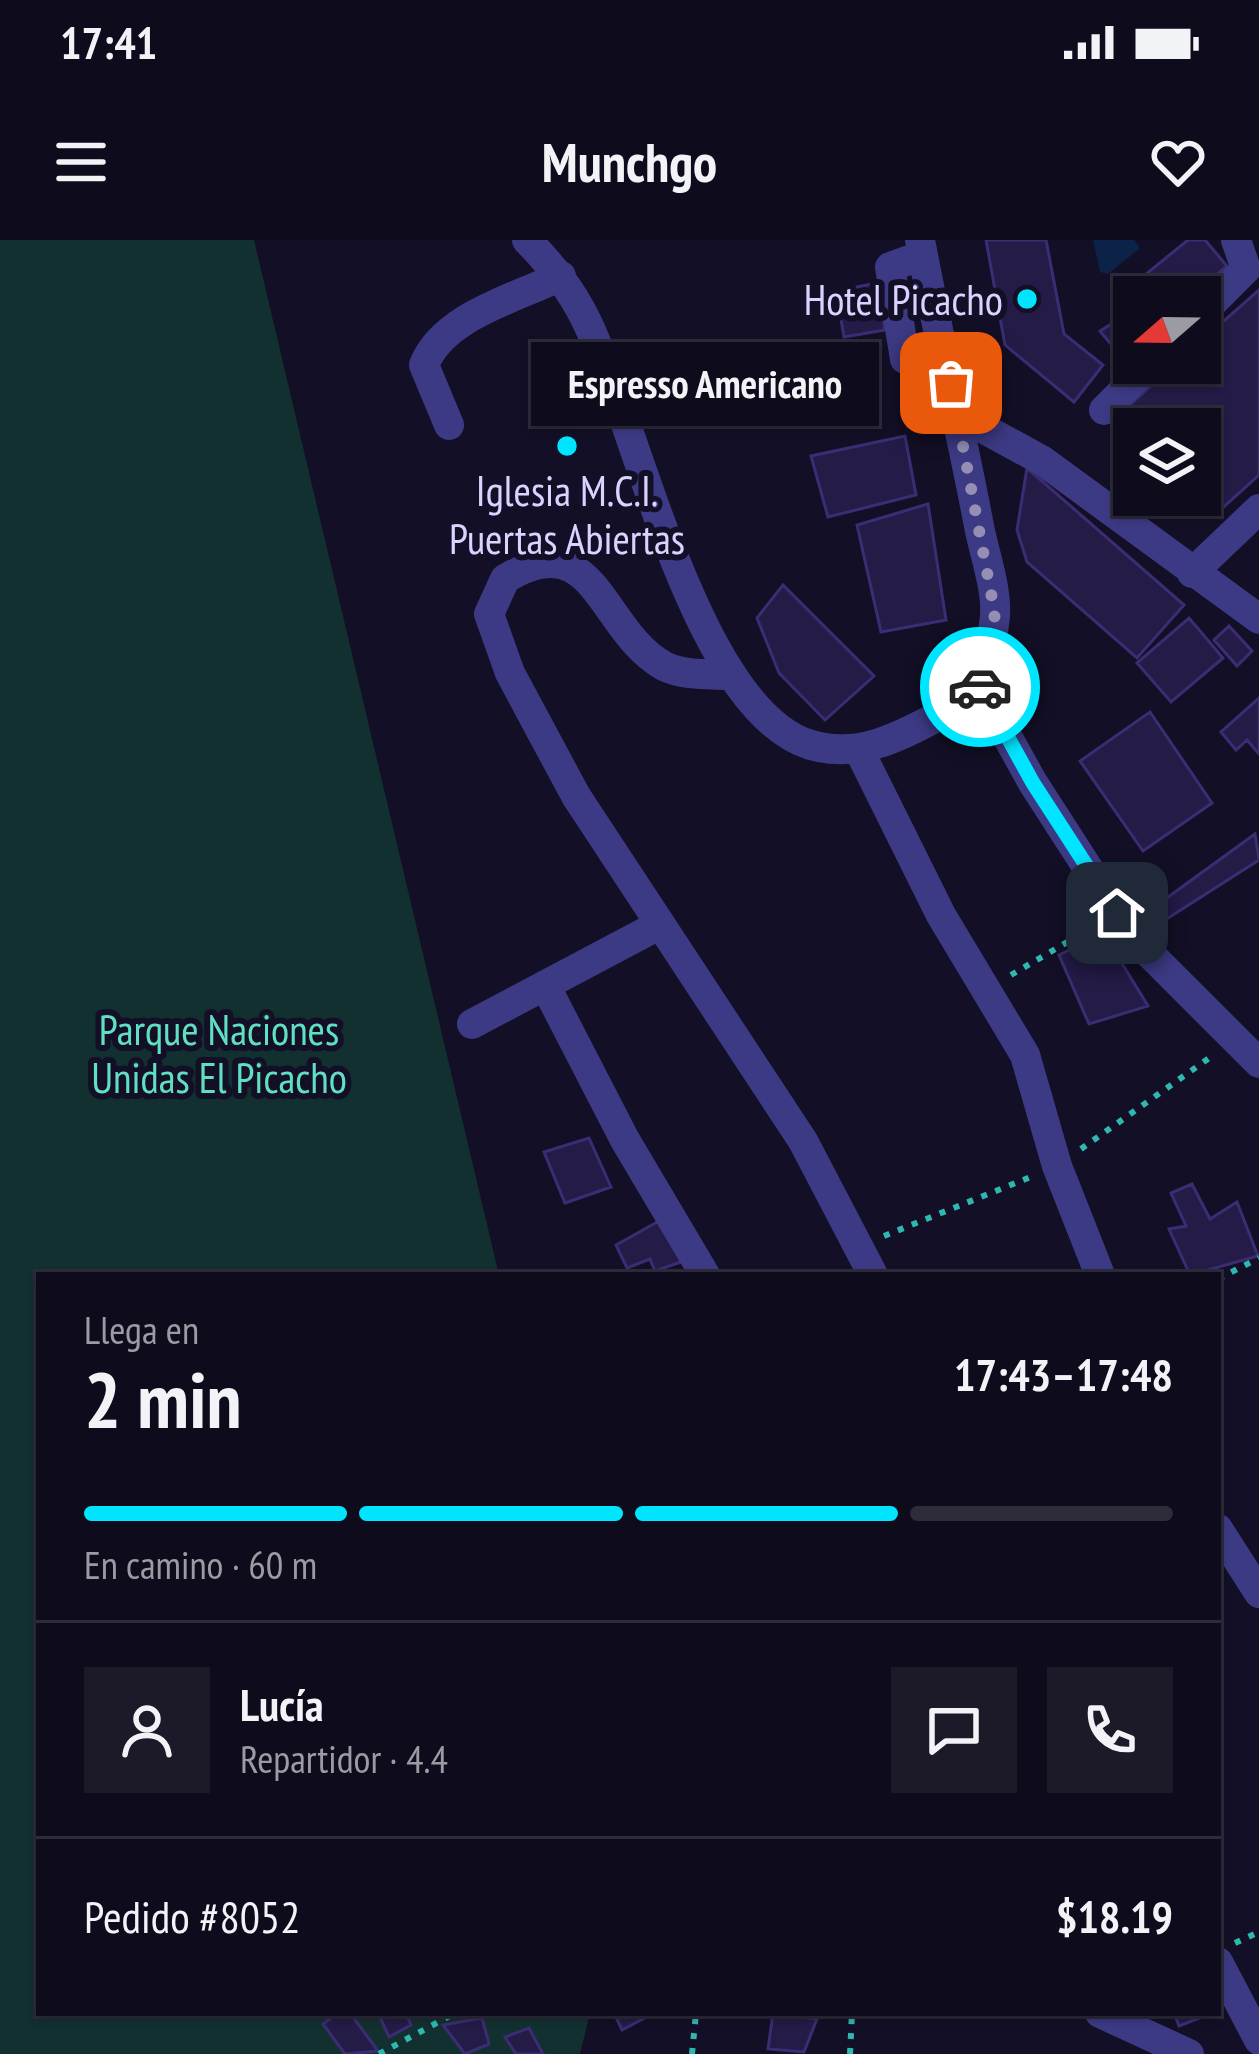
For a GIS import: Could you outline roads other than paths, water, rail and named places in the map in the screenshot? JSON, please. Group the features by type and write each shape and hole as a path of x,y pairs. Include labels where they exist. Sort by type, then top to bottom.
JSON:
{"street":[{"path":"527,240 562,276 587,322 676,560 730,675 749,704 808,745 859,750 946,712 977,682 995,614 921,248 890,267 904,359"},
{"path":"1221,293 1246,269 1236,240"},
{"path":"449,425 424,365 432,343 452,328 562,276"},
{"path":"1104,410 1130,384"},
{"path":"958,415 1043,461 1259,620"},
{"path":"1192,573 1259,509"},
{"path":"730,675 664,666 626,632 585,577 565,562 543,561 505,579 489,614 510,673 576,796 657,926 803,1141 872,1272"},
{"path":"977,682 1033,783 1131,935 1259,1063"},
{"path":"859,750 941,915 1025,1055 1057,1166 1099,1272"},
{"path":"472,1024 657,926"},
{"path":"545,985 625,1140 703,1272"},
{"path":"1221,1534 1253,1583 1221,1587"},
{"path":"1221,1968 1259,2040"},
{"path":"1107,2016 1189,2054"}],"water":[{"path":"1093,240 1134,240 1140,248 1108,274 1100,272"}],"place":[{"name":"Hotel Picacho","path":"1027,299"},
{"name":"Espresso Americano","path":"951,383"},
{"name":"Iglesia M.C.I. Puertas Abiertas","path":"567,446"}],"park label":[{"name":"Parque Naciones Unidas El Picacho","path":"219,1053"}]}
